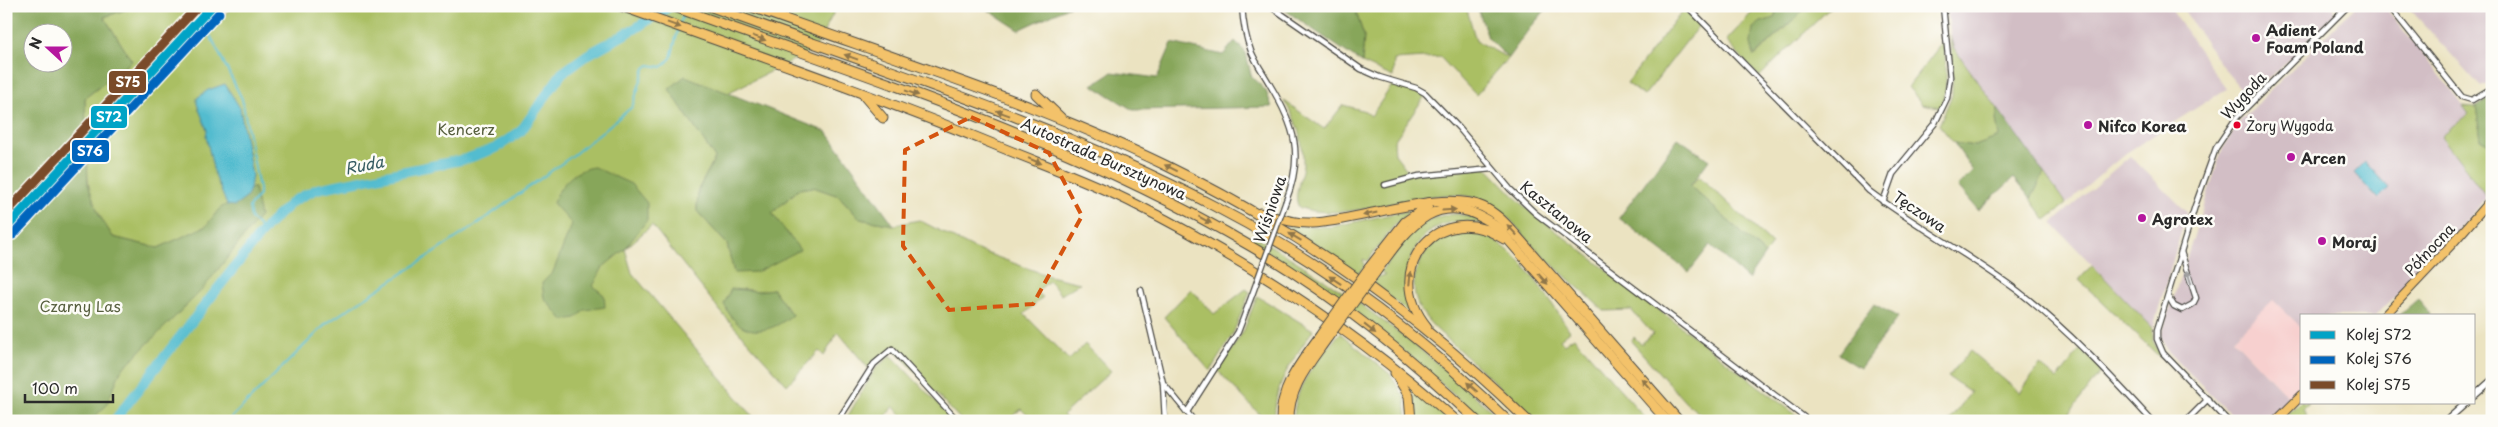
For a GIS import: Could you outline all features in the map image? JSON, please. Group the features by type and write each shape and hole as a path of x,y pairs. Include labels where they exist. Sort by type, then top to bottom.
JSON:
{"highway":[{"path":"621,6 859,92 984,140 1136,204 1228,254 1293,294 1383,359 1457,421"},
{"name":"Autostrada Bursztynowa","path":"672,6 1020,134 1110,173 1181,207 1291,271 1370,329 1477,421"},
{"name":"Autostrada Bursztynowa","path":"709,6 1030,123 1141,170 1217,207 1297,255 1376,307 1431,352 1508,421"},
{"path":"749,6 1064,122 1166,166 1245,208 1353,276 1435,336 1528,421"},
{"path":"859,92 872,102 883,118"},
{"path":"1036,94 1064,122"},
{"path":"1245,208 1282,220 1311,223 1331,222 1455,200 1473,204 1494,213 1679,421"},
{"path":"1281,421 1282,407 1289,382 1325,335 1405,222 1432,204"},
{"path":"1372,270 1409,227 1425,216 1442,210 1463,210 1480,215 1498,228 1667,421"},
{"path":"1435,336 1418,314 1409,291 1412,265 1421,248 1443,230 1462,226 1489,230 1510,243"},
{"path":"1289,421 1289,410 1294,388 1325,335"},
{"path":"1383,359 1398,377 1409,396 1411,421"}],"main road":[{"name":"Północna","path":"2386,314 2454,243 2492,198"},
{"path":"2276,421 2300,397"}],"street":[{"name":"Wiśniowa","path":"1187,412 1238,332 1286,201 1295,171 1295,140 1274,91 1252,53 1244,30 1242,6"},
{"name":"Kasztanowa","path":"1270,6 1361,69 1379,77 1416,88 1425,93 1535,213 1808,421"},
{"name":"Tęczowa","path":"1687,6 1844,167 1883,202 2019,292 2094,358 2152,421"},
{"path":"1883,202 1893,174 1935,124 1947,98 1950,77 1943,6"},
{"name":"Wygoda","path":"2228,421 2160,347 2157,330 2210,161 2225,133 2248,106 2348,6"},
{"path":"2389,6 2462,97 2472,100 2492,88"},
{"path":"1385,185 1419,176 1492,168"},
{"path":"2168,296 2174,306 2182,310 2193,304 2196,298 2181,252"},
{"path":"1141,290 1163,383 1165,421"},
{"path":"834,421 839,419 874,364 892,349 958,421"},
{"path":"2476,394 2492,380"},
{"path":"1163,383 1194,421"},
{"path":"2186,421 2208,399"},
{"path":"2446,421 2465,404"}],"highlighted area":[{"path":"971,117 1049,153 1082,216 1033,304 949,310 903,246 905,150"}],"shaded area":[{"path":"201,6 216,6 6,232 6,220"},
{"name":"Nifco Korea","path":"1946,6 2169,6 2226,89 2126,153 2066,204 1953,47"},
{"path":"2181,6 2331,6 2334,10 2334,15 2279,70 2245,94 2224,69"},
{"path":"2356,6 2385,7 2470,114 2441,136 2487,197 2438,255 2377,314 2300,314 2300,326 2273,300 2233,339 2288,397 2284,405 2263,421 2237,421 2166,349 2161,336 2222,150 2241,120"},
{"path":"2407,6 2492,6 2492,82 2481,87"},
{"path":"2130,156 2187,212 2153,328 2052,223"},
{"path":"2273,299 2300,326 2300,385 2288,397 2233,339"}],"green space":[{"name":"Czarny Las","path":"6,6 136,6 104,17 132,61 85,98 88,184 99,215 113,237 158,248 206,226 219,209 254,187 260,216 202,290 121,370 106,406 90,421 6,421"},
{"path":"136,6 201,6 86,133 85,98 132,61 104,17"},
{"name":"Kencerz","path":"233,6 837,6 815,49 686,114 715,158 698,190 697,211 727,244 734,272 799,250 772,213 799,189 813,187 839,196 860,219 894,225 919,220 975,249 1049,276 1080,283 1061,295 1049,281 1036,292 1043,297 1024,314 1069,360 1085,344 1111,371 1063,415 1069,421 1033,421 1021,409 1007,421 962,421 894,349 876,360 868,368 838,332 824,356 819,351 787,385 721,312 652,225 625,249 632,273 757,421 42,421 192,233 158,248 113,237 95,205 88,182 89,158 93,146 165,68 169,71","holes":["743,289 758,291 773,289 792,315"]},
{"path":"982,6 1070,6 1019,30"},
{"path":"1279,6 1354,6 1364,36 1362,63"},
{"path":"1354,6 1466,6 1476,41 1508,58 1476,95 1440,57 1394,60 1393,77 1362,63 1364,36"},
{"path":"1477,6 1549,6 1508,58 1488,38"},
{"path":"1758,6 1776,6 1775,18 1761,22 1751,43 1755,56 1808,6 1832,6 1759,77 1726,41"},
{"path":"1776,6 1808,6 1754,56 1751,43 1753,28 1761,22 1775,18"},
{"path":"1685,7 1700,24 1644,96 1627,83"},
{"path":"1941,30 1946,61 1946,80 1940,111 1939,107 1922,104 1908,87 1941,44"},
{"path":"1950,35 1953,47 1998,109 1996,120 2000,137 1975,146 1954,143 1939,125 1952,95 1953,69"},
{"path":"1235,41 1246,53 1251,75 1266,91 1272,107 1133,110 1092,85 1112,72 1157,78 1172,43 1223,55"},
{"path":"685,76 827,132 894,225 860,219 839,196 813,187 799,189 772,213 800,250 757,272 734,273 727,244 697,211 698,190 715,158 669,89"},
{"path":"1393,84 1412,89 1425,96 1394,141 1395,154 1410,174 1480,168 1484,165 1526,208 1804,421 1710,421 1686,403 1631,341 1634,337 1641,344 1653,334 1631,310 1604,311 1544,257 1508,217 1487,202 1467,196 1445,195 1348,211 1324,212 1300,208 1297,199 1303,168 1301,138 1288,107 1283,100 1324,129 1343,105 1365,111 1371,116"},
{"path":"2492,95 2492,145 2481,139 2476,107"},
{"path":"2463,106 2476,107 2481,139 2492,145 2492,191 2487,197 2441,136 2469,114"},
{"path":"1998,109 2044,173 2031,199 2014,178 1978,210 1958,186 1973,171 1954,143 1975,146 1999,137 1996,119"},
{"path":"1678,138 1709,160 1690,186 1765,254 1748,279 1710,245 1689,272 1619,218"},
{"path":"594,167 631,184 647,203 647,220 625,249 603,267 593,286 604,295 605,307 585,310 576,318 563,320 544,298 542,283 553,272 572,224 553,203 569,179 580,171"},
{"path":"2044,173 2066,204 2046,220 2031,199"},
{"path":"1699,176 1772,244 1765,254 1690,186"},
{"path":"1411,210 1393,227 1369,259 1367,261 1363,259 1364,267 1358,274 1285,225 1331,227"},
{"path":"1457,214 1475,218 1487,226 1466,221 1447,223 1432,230 1420,242 1411,257 1407,275 1407,295 1412,315 1373,284 1378,277 1385,275 1381,272 1396,251 1421,225 1431,219"},
{"path":"1477,231 1493,239 1519,261 1541,287 1570,331 1560,339 1564,344 1574,337 1648,421 1535,421 1430,323 1418,305 1414,287 1415,275 1422,258 1426,251 1438,240 1453,234"},
{"path":"1253,235 1320,277 1383,321 1443,368 1502,421 1482,421 1371,324 1312,280 1250,241"},
{"path":"2092,265 2153,328 2153,341 2165,362 2079,280"},
{"path":"731,289 758,291 773,289 792,315 783,322 763,330 746,328 737,323 724,304"},
{"path":"1191,289 1214,314 1246,289 1250,292 1232,336 1210,371 1164,317"},
{"path":"1257,296 1313,330 1292,362 1281,384 1275,408 1275,421 1266,421 1218,371 1244,330"},
{"path":"2418,299 2431,314 2400,314"},
{"path":"1874,304 1898,317 1860,368 1838,354"},
{"path":"1340,333 1390,374 1405,398 1407,421 1294,421 1295,408 1303,384 1316,363"},
{"path":"2081,349 2102,370 2064,421 1949,421 1971,392 1948,377 1970,351 2020,393 2040,365 2057,379"},
{"path":"891,355 954,421 906,421 893,406 883,421 845,421 875,369"},
{"path":"1411,387 1450,421 1416,421 1416,408"},
{"path":"2300,402 2300,404 2308,404 2303,409 2309,421 2281,421"}],"water":[{"path":"225,84 240,108 252,175 250,189 246,198 235,206 227,205 214,173 206,136 207,130 197,104 197,98 208,90"},
{"path":"2365,162 2389,188 2378,199 2354,173"}],"waterway":[{"path":"189,6 192,13"},
{"name":"Ruda","path":"114,421 266,227 293,201 317,189 466,159 496,148 521,131 562,73 587,55 636,28 670,6"},
{"path":"680,23 684,13"},
{"path":"228,421 327,323 476,225 572,156 632,107 645,68 649,65 662,67 671,58 678,30"},
{"path":"209,33 242,99 259,189 259,195 249,207 251,219 264,230"}],"rail line":[{"name":"S75","path":"6,213 198,6"},
{"name":"S72","path":"6,228 212,6"},
{"name":"S76","path":"13,235 219,13"}],"place":[{"name":"Adient Foam Poland","path":"2256,38"},
{"name":"Nifco Korea","path":"2088,125"},
{"name":"Żory Wygoda","path":"2237,125"},
{"name":"Arcen","path":"2291,157"},
{"name":"Agrotex","path":"2142,218"},
{"name":"Moraj","path":"2322,241"}]}
